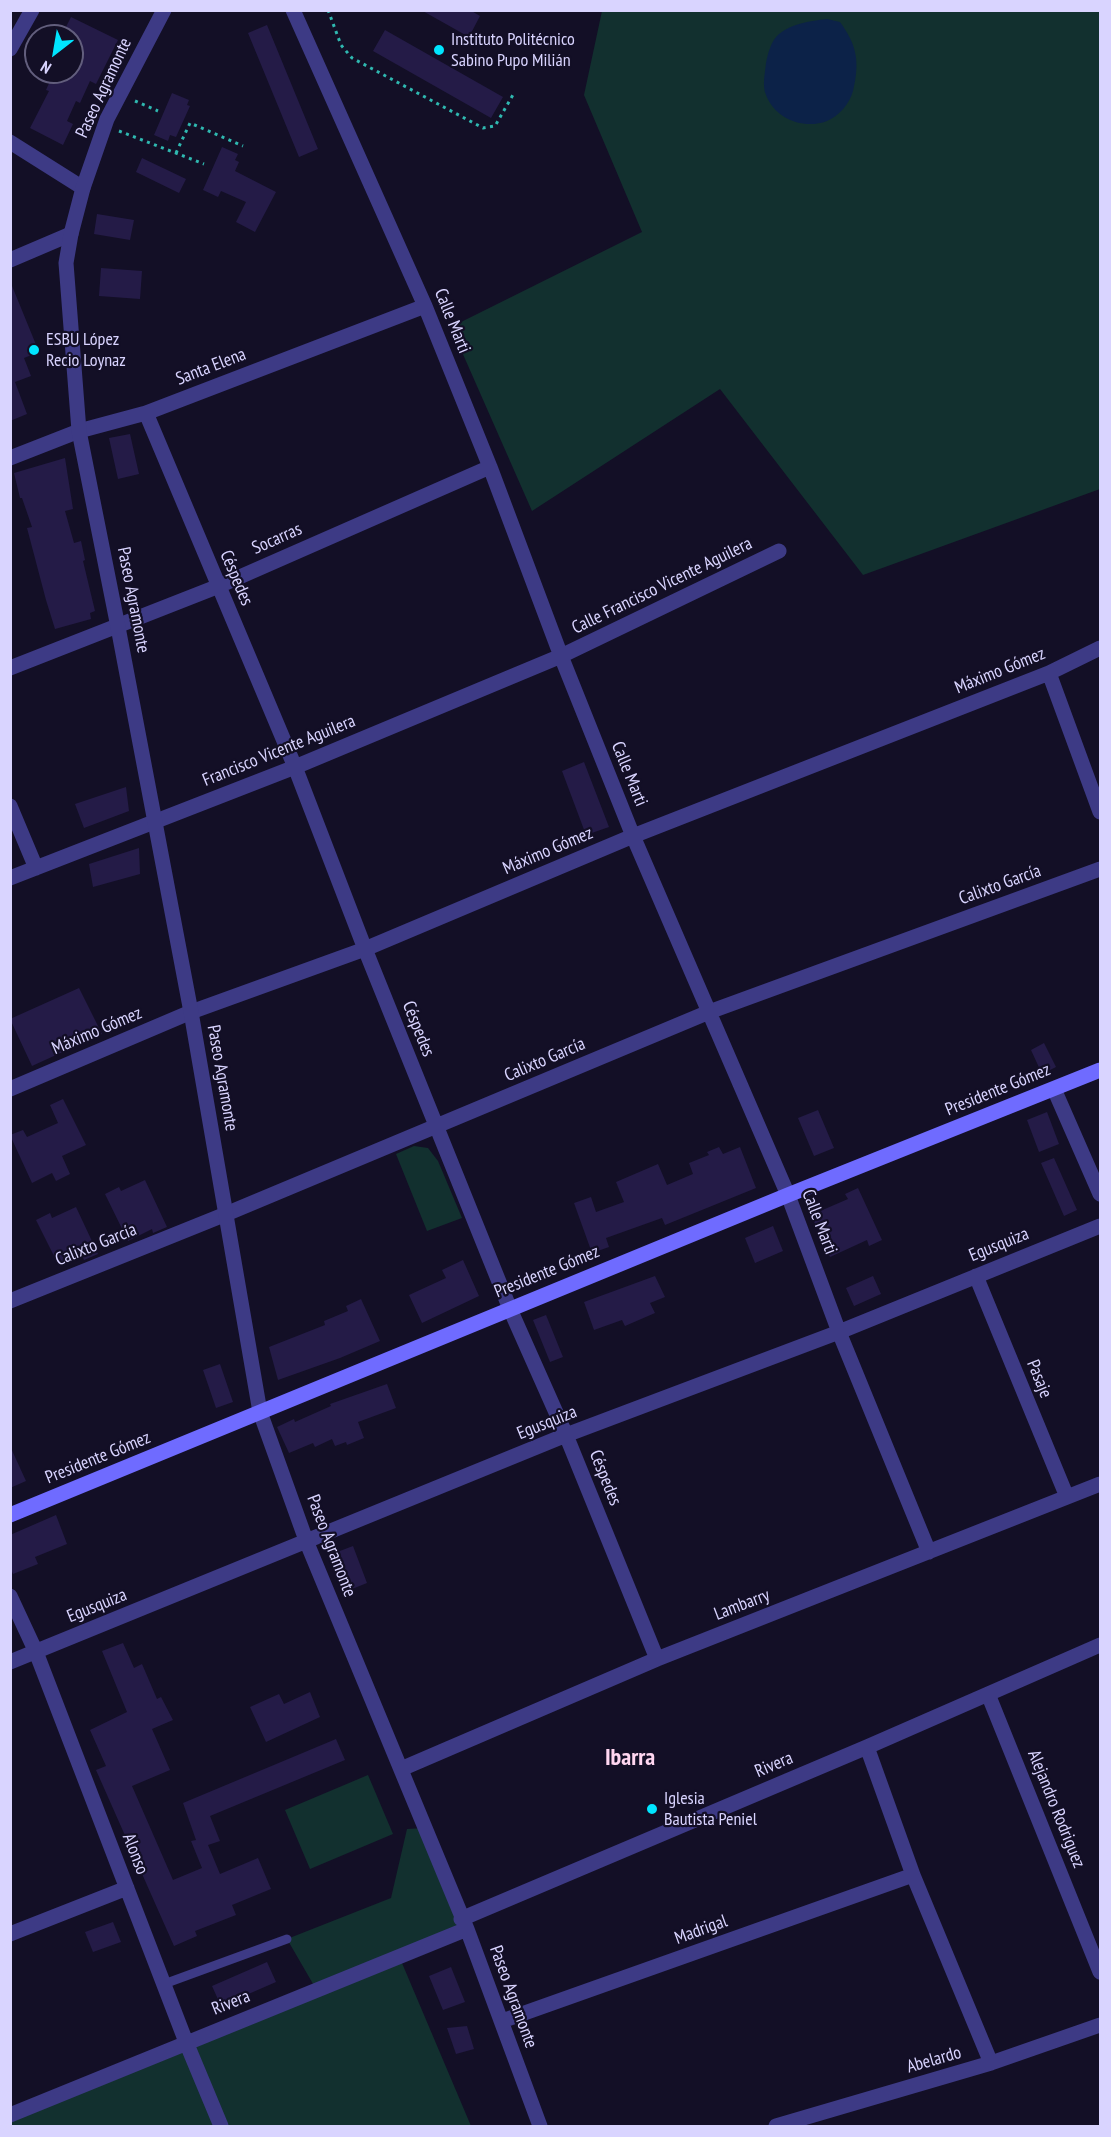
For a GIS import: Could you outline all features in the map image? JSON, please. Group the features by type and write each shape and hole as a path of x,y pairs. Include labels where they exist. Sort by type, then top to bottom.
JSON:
{"main road":[{"name":"Presidente Gómez","path":"10,1515 788,1195 1101,1070"}],"street":[{"path":"10,49 32,10"},
{"name":"Paseo Agramonte","path":"164,10 105,125 83,188 71,234 66,263 79,431 156,820 260,1412 307,1543 464,1924 540,2127"},
{"name":"Calle Marti","path":"293,10 425,306 633,836 788,1195 839,1332 929,1552"},
{"path":"10,142 83,188"},
{"path":"10,260 71,234"},
{"name":"Santa Elena","path":"10,459 79,431 146,413 425,306"},
{"name":"Céspedes","path":"146,413 295,767 365,949 510,1309 566,1436 657,1659"},
{"name":"Socarras","path":"10,668 219,586 490,467"},
{"name":"Calle Francisco Vicente Aguilera","path":"561,656 779,551"},
{"name":"Máximo Gómez","path":"10,1089 191,1012 365,949 633,836 1048,673 1101,648"},
{"name":"Francisco Vicente Aguilera","path":"10,878 295,767 561,656"},
{"path":"1048,673 1101,812"},
{"path":"10,806 36,868"},
{"name":"Calixto García","path":"10,1300 226,1214 709,1012 1101,869"},
{"path":"1054,1089 1101,1194"},
{"name":"Egusquiza","path":"10,1662 566,1436 839,1332 1101,1226"},
{"name":"Pasaje","path":"976,1276 1067,1497"},
{"name":"Lambarry","path":"401,1769 657,1659 1101,1484"},
{"name":"Alonso","path":"10,1596 36,1652 221,2127"},
{"name":"Rivera","path":"10,2115 464,1924 1101,1645"},
{"name":"Alejandro Rodriguez","path":"988,1694 1101,1972"},
{"path":"867,1747 913,1875 991,2063"},
{"name":"Madrigal","path":"502,2021 913,1875"},
{"path":"10,1934 127,1888"},
{"name":"Abelardo","path":"777,2126 991,2063 1101,2025"}],"lane":[{"path":"164,1983 287,1939"}],"path":[{"path":"328,10 341,45 352,58 483,128 495,126 514,93"},
{"path":"120,94 158,111"},
{"path":"176,153 190,123 243,146"},
{"path":"105,125 204,164"}],"green space":[{"path":"602,11 1100,11 1100,489 863,575 720,389 532,511 451,327 642,232 584,95"},
{"path":"414,1146 428,1148 438,1161 462,1218 427,1231 396,1154"},
{"path":"368,1775 393,1834 310,1869 285,1810"},
{"path":"425,1828 467,1929 399,1956 471,2126 11,2126 11,2115 316,1989 287,1939 391,1898 407,1829"}],"water":[{"path":"827,19 840,22 856,54 852,96 840,112 831,119 818,123 800,123 783,116 770,103 766,95 764,79 770,47 779,34 790,27"}],"building":[{"path":"421,10 470,10 480,16 469,37"},
{"path":"71,17 118,40 96,84 90,81 80,103 76,101 67,121 73,124 63,145 30,128 49,91 46,90 49,84 84,84 84,24 68,24"},
{"path":"267,25 318,149 299,157 248,33"},
{"path":"385,30 503,97 491,118 373,51"},
{"path":"172,93 189,100 187,105 190,106 176,137 170,135 168,141 154,135"},
{"path":"222,147 238,154 235,160 239,162 235,171 276,192 255,232 236,222 246,202 221,191 218,197 203,190"},
{"path":"142,158 186,179 179,193 136,172"},
{"path":"97,214 134,220 130,240 94,234"},
{"path":"101,268 142,271 140,299 99,296"},
{"path":"10,281 39,352 24,358 31,376 15,382 27,414 10,421"},
{"path":"130,434 139,474 118,479 109,438"},
{"path":"65,458 73,509 65,511 74,543 81,541 85,560 83,561 95,611 90,613 91,619 55,629 27,528 32,527 22,498 20,498 14,473"},
{"path":"584,762 609,827 586,835 562,771"},
{"path":"126,787 129,811 84,828 75,804"},
{"path":"139,848 140,874 93,887 89,864"},
{"path":"79,988 102,1034 32,1066 10,1019"},
{"path":"1044,1043 1056,1067 1042,1074 1031,1050"},
{"path":"63,1099 86,1145 62,1156 70,1174 56,1181 52,1173 32,1183 10,1135 23,1130 27,1137 58,1123 50,1105"},
{"path":"818,1110 834,1148 814,1156 798,1118"},
{"path":"1047,1112 1059,1144 1039,1152 1027,1120"},
{"path":"719,1147 723,1154 740,1147 756,1188 665,1225 662,1218 606,1238 609,1247 592,1253 574,1203 591,1197 596,1212 624,1202 616,1182 658,1164 667,1185 693,1174 689,1163 709,1155 707,1152"},
{"path":"1054,1158 1077,1210 1064,1216 1041,1163"},
{"path":"145,1180 167,1227 153,1233 152,1229 128,1241 105,1194 119,1187 121,1191"},
{"path":"858,1188 882,1240 869,1246 867,1240 830,1257 811,1215 848,1199 845,1194"},
{"path":"76,1207 98,1254 84,1260 82,1255 59,1266 36,1220 50,1213 52,1218"},
{"path":"773,1226 783,1251 755,1263 745,1238"},
{"path":"463,1260 479,1296 422,1323 409,1295 446,1278 442,1270"},
{"path":"655,1276 665,1297 650,1303 655,1313 625,1326 622,1320 594,1330 584,1302"},
{"path":"873,1276 881,1294 854,1306 846,1288"},
{"path":"361,1299 380,1341 278,1380 269,1347 325,1325 324,1321 348,1311 346,1306"},
{"path":"546,1315 563,1357 550,1362 533,1320"},
{"path":"220,1364 233,1402 216,1408 203,1370"},
{"path":"387,1384 396,1408 358,1422 364,1438 347,1445 346,1442 335,1446 332,1439 315,1447 313,1443 289,1453 277,1427 294,1419 295,1422 331,1406 330,1404"},
{"path":"10,1446 26,1481 10,1488"},
{"path":"56,1515 67,1544 35,1557 38,1564 13,1574 10,1567 10,1535"},
{"path":"353,1546 367,1583 347,1591 332,1554"},
{"path":"123,1643 134,1668 142,1664 157,1699 161,1697 173,1720 152,1729 170,1770 132,1786 173,1880 202,1868 191,1841 196,1840 183,1803 336,1739 345,1760 210,1816 220,1841 208,1845 220,1874 258,1858 271,1889 232,1905 236,1915 195,1931 197,1936 174,1946 96,1770 106,1766 90,1730 127,1712 102,1651"},
{"path":"310,1692 320,1717 266,1742 250,1707 279,1694 284,1704"},
{"path":"113,1922 121,1942 93,1952 85,1932"},
{"path":"267,1962 276,1982 221,2006 212,1986"},
{"path":"451,1967 465,2002 443,2010 429,1976"},
{"path":"467,2026 474,2049 456,2054 447,2028"}],"place":[{"name":"Instituto Politécnico Sabino Pupo Milián","path":"439,50"},
{"name":"ESBU López Recio Loynaz","path":"34,350"},
{"name":"Iglesia Bautista Peniel","path":"652,1809"}],"district":[{"name":"Ibarra","path":"630,1758"}]}
